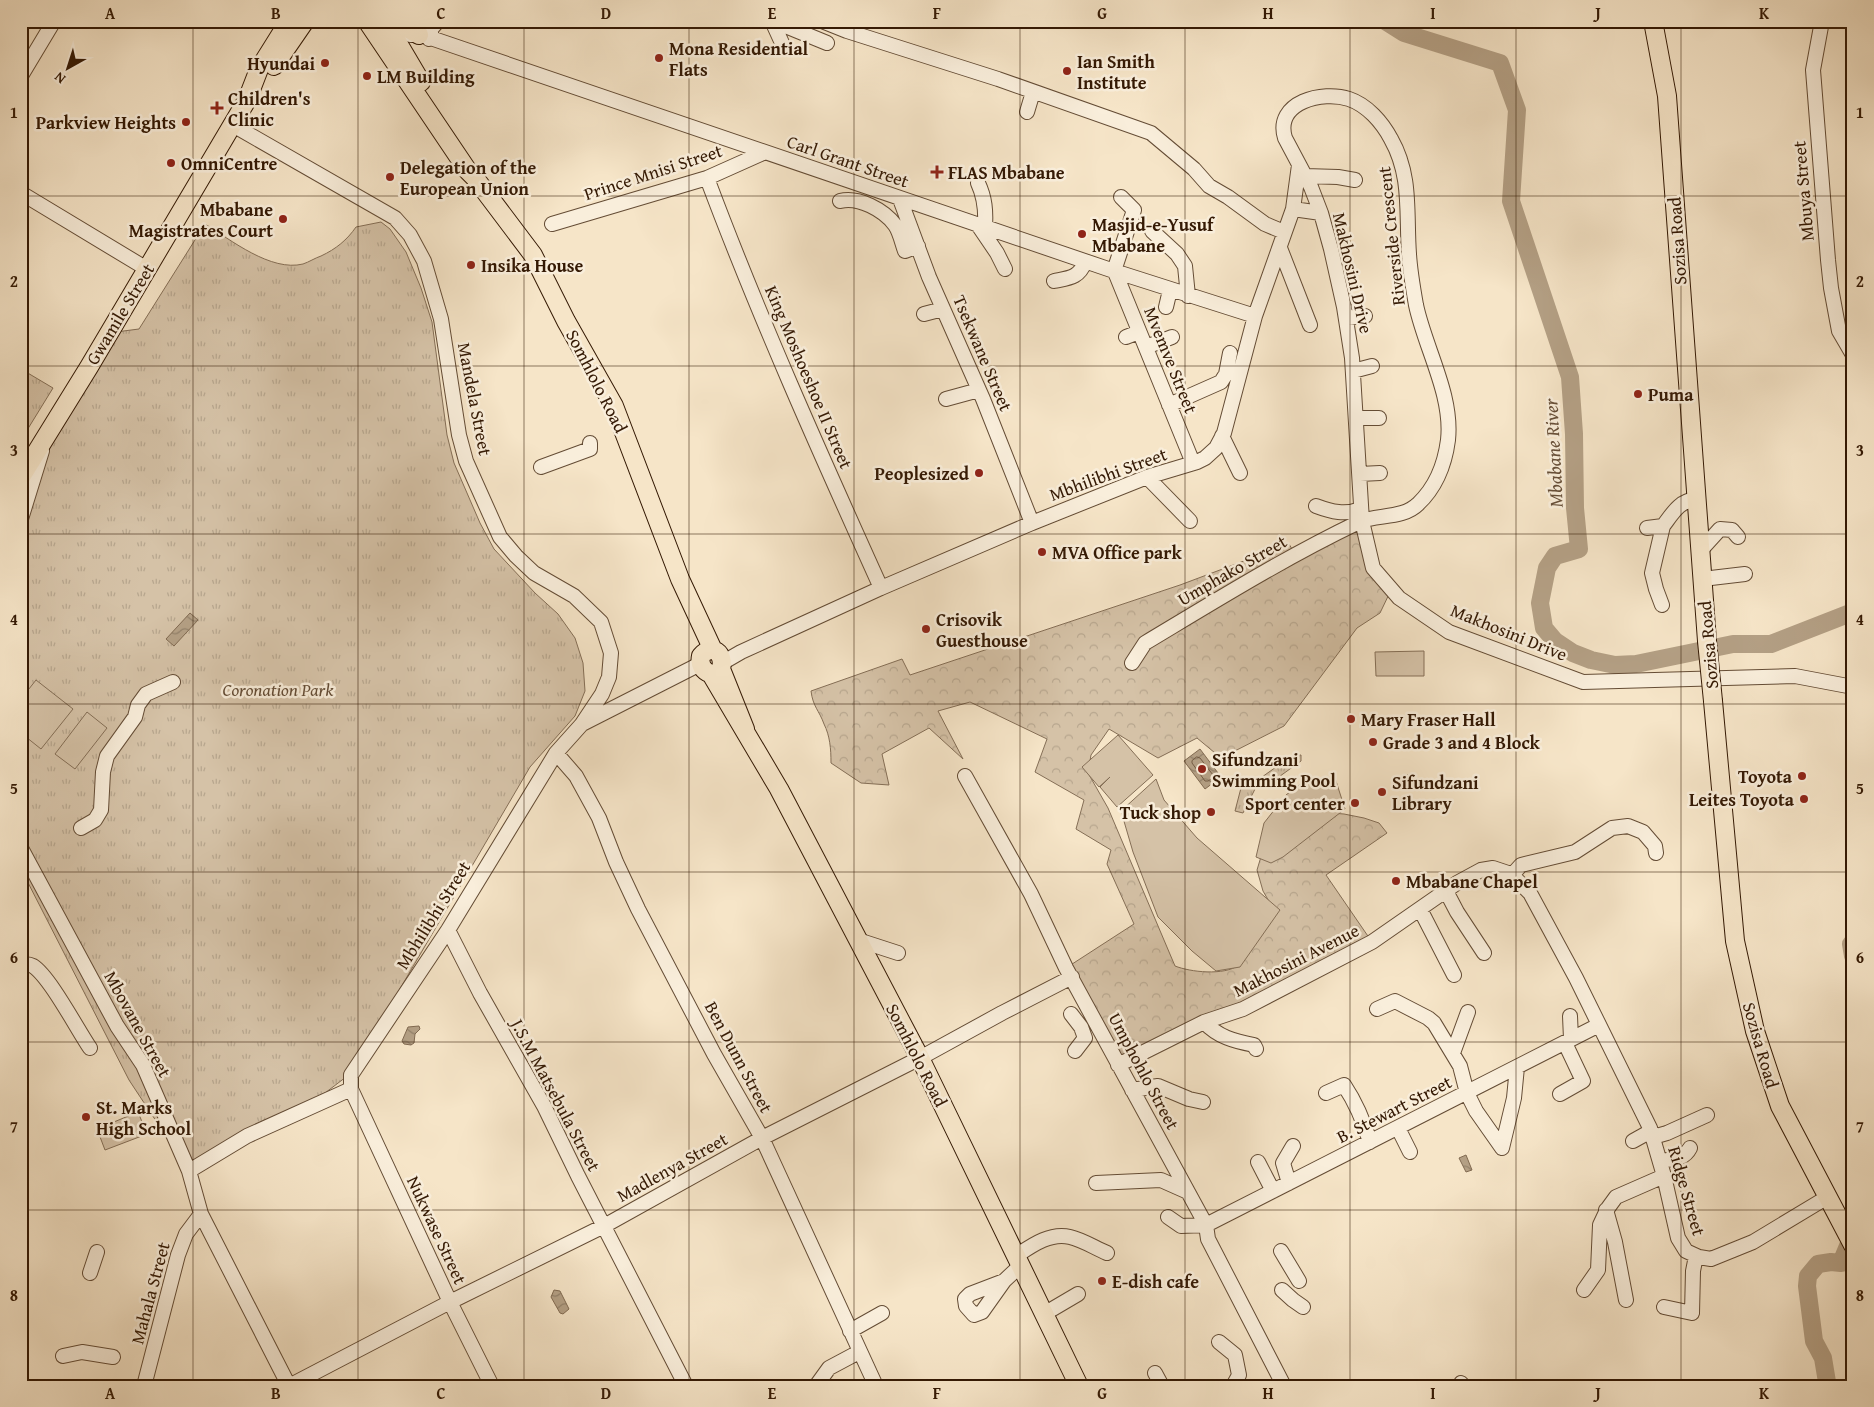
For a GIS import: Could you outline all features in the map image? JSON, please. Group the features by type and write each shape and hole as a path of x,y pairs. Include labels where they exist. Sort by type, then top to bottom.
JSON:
{"main road":[{"name":"Gwamile Street","path":"247,100 259,69 289,21"},
{"name":"Gwamile Street","path":"21,476 147,268 231,124 247,100 265,80 305,21"},
{"name":"Somhlolo Road","path":"367,21 395,48"},
{"name":"Somhlolo Road","path":"385,21 395,48 468,171 532,255 614,406 676,570 713,661 745,729 779,789 920,1058 1077,1385"},
{"path":"395,21 424,36"},
{"name":"Sozisa Road","path":"1653,21 1667,96 1702,580 1735,941 1754,1031 1780,1106 1853,1245"}],"street":[{"path":"21,76 54,21"},
{"path":"395,48 408,35 424,36 438,21"},
{"path":"772,21 782,43"},
{"path":"779,21 788,27 827,42"},
{"path":"822,21 1151,133 1194,169 1209,186 1228,197 1265,224 1284,232"},
{"name":"Mbuya Street","path":"1822,21 1813,67 1830,288 1839,331 1852,352"},
{"name":"Carl Grant Street","path":"424,36 1085,262 1255,316"},
{"path":"1027,112 1033,92"},
{"name":"Riverside Crescent","path":"1302,171 1285,138 1282,123 1291,108 1302,101 1335,96 1351,100 1373,114 1386,130 1400,155 1406,179 1409,254 1417,306 1448,411 1448,438 1445,460 1435,483 1423,498 1417,505 1402,513 1362,515"},
{"name":"Mandela Street","path":"231,124 395,218 410,235 424,261 441,319 459,435 466,461 500,537 534,573 574,596 601,622 611,653 610,677 602,694 582,724"},
{"name":"Prince Mnisi Street","path":"552,224 707,178 763,153"},
{"path":"1302,171 1354,180"},
{"name":"Mbhilibhi Street","path":"351,1088 351,1075 448,930 556,753 582,724 618,704 713,661 741,652 881,588 1032,523 1147,477 1205,458 1216,448 1222,436 1255,316 1293,209 1302,171"},
{"name":"Makhosini Drive","path":"1302,171 1311,187 1321,213 1346,318 1357,418 1362,515 1373,568 1398,598 1449,632 1583,682 1795,676 1853,687"},
{"name":"King Moshoeshoe II Street","path":"707,178 738,258 881,588"},
{"path":"978,183 983,193 986,211 981,226 1006,269"},
{"path":"21,193 147,268"},
{"path":"1114,271 1134,210 1121,197"},
{"path":"840,201 848,198 881,212 896,226 905,251 918,246"},
{"name":"Tsekwane Street","path":"900,198 943,309 979,390 999,457 1032,523"},
{"path":"1293,209 1321,213"},
{"path":"1152,231 1177,254 1185,266 1188,296"},
{"path":"1280,248 1310,325"},
{"path":"1054,281 1073,277 1082,270 1085,262"},
{"name":"Mvemve Street","path":"1114,271 1193,463"},
{"path":"1166,307 1170,290"},
{"path":"924,314 943,309"},
{"path":"1346,318 1365,316"},
{"path":"1126,338 1140,332"},
{"path":"1146,347 1172,337"},
{"path":"1169,405 1221,382 1226,374 1230,353"},
{"path":"1353,371 1372,366"},
{"path":"946,399 979,390"},
{"path":"1357,418 1380,418"},
{"path":"21,519 46,436"},
{"path":"1222,436 1240,473"},
{"path":"541,467 590,449 590,443"},
{"path":"1360,474 1380,472"},
{"path":"1147,477 1190,521"},
{"path":"1662,605 1652,573 1663,526 1678,506 1688,500 1696,499"},
{"path":"1316,506 1334,507 1362,515"},
{"name":"Umphako Street","path":"1132,664 1144,643 1362,515"},
{"path":"1647,528 1663,526"},
{"path":"1700,552 1720,529 1732,530 1738,536"},
{"path":"1702,580 1745,574"},
{"path":"81,828 95,820 101,810 103,772 106,756 134,717 138,705 146,694 173,682"},
{"name":"Ben Dunn Street","path":"556,753 576,776 590,801 638,910 714,1054 762,1138 876,1386"},
{"name":"Umphohlo Street","path":"965,776 1031,894 1118,1065 1206,1226 1208,1239 1284,1386"},
{"path":"1512,875 1521,865 1575,852 1612,828 1628,826 1643,832 1655,846 1656,853"},
{"name":"Mbovane Street","path":"21,848 117,1026 143,1065 189,1171 201,1214 289,1386"},
{"name":"Makhosini Avenue","path":"1118,1065 1204,1022 1243,1009 1372,942 1446,891 1481,870 1493,868 1512,875"},
{"name":"Ridge Street","path":"1512,875 1530,893 1576,978 1652,1134 1678,1238 1686,1251 1696,1256 1711,1259 1753,1242 1831,1205"},
{"path":"1446,891 1457,912 1484,953"},
{"path":"1420,909 1454,975"},
{"name":"J.S.M Matsebula Street","path":"448,930 480,993 544,1106 686,1386"},
{"path":"858,940 898,953"},
{"path":"21,965 33,966 46,979 90,1048"},
{"name":"Madlenya Street","path":"289,1386 450,1302 604,1226 762,1138 920,1058 1072,977"},
{"path":"1377,1009 1395,1001 1434,1023 1460,1066 1467,1093 1476,1111 1502,1148 1514,1098 1517,1067"},
{"path":"1453,1053 1468,1012"},
{"path":"1072,1014 1081,1027 1085,1038 1075,1051"},
{"path":"1560,1094 1583,1080 1568,1041 1570,1016"},
{"path":"1204,1022 1217,1034 1228,1039 1254,1045 1256,1049"},
{"name":"B. Stewart Street","path":"1206,1226 1273,1191 1338,1165 1370,1142 1599,1025"},
{"path":"1326,1093 1344,1085 1353,1098 1366,1126 1370,1142"},
{"path":"1132,1090 1158,1086 1189,1099 1203,1102"},
{"path":"189,1171 247,1136 351,1088"},
{"name":"Nukwase Street","path":"351,1088 450,1302 492,1386"},
{"path":"1633,1141 1652,1134 1667,1133 1707,1115"},
{"path":"1398,1128 1410,1152"},
{"path":"1289,1184 1283,1163 1293,1146"},
{"path":"1660,1160 1677,1159 1687,1154 1690,1148"},
{"path":"1258,1162 1273,1191"},
{"path":"1584,1290 1598,1270 1600,1225 1606,1210 1616,1197 1664,1176"},
{"path":"1096,1183 1161,1180 1188,1192"},
{"path":"1606,1210 1615,1242 1626,1300"},
{"name":"Mahala Street","path":"144,1386 178,1255 186,1234 201,1214"},
{"path":"1168,1217 1181,1226 1206,1226"},
{"path":"1004,1281 1018,1261 1040,1241 1069,1236 1107,1253"},
{"path":"1281,1251 1299,1281"},
{"path":"90,1272 97,1252"},
{"path":"1664,1307 1692,1313 1693,1271 1696,1256"},
{"path":"1282,1290 1303,1307"},
{"path":"1044,1314 1078,1294"},
{"path":"850,1331 882,1313"},
{"path":"1219,1342 1235,1355 1238,1375 1233,1386"},
{"path":"64,1356 82,1352 113,1356"},
{"path":"816,1386 829,1368 859,1352"},
{"path":"1155,1373 1162,1386"}],"green space":[{"name":"Coronation Park","path":"381,222 390,229 406,252 421,288 432,322 447,435 454,463 480,523 494,549 535,593 558,614 575,638 583,663 585,691 575,716 530,767 360,1057 346,1077 325,1093 189,1171 129,1080 21,869 21,519 46,436 108,333 139,329 205,224 252,253 278,263 291,265 303,264 332,250 341,244 356,227"},
{"path":"21,369 53,388 21,440"},
{"path":"1362,521 1373,568 1392,588 1380,613 1357,628 1284,726 1221,758 1197,738 1158,758 1109,729 1091,755 1088,773 1108,808 1175,966 1189,970 1216,972 1233,968 1242,962 1274,910 1263,891 1257,870 1263,850 1318,812 1364,818 1379,823 1387,833 1326,875 1372,942 1118,1065 1066,968 1134,924 1107,864 1111,850 1076,829 1084,800 1035,772 1047,739 970,702 938,711 963,759 929,728 882,754 889,785 861,783 831,763 828,733 815,705 811,691 902,659 910,675 1180,585 1289,544 1295,554"},
{"path":"1424,651 1424,676 1376,676 1375,652"},
{"path":"36,680 73,709 41,749 21,733 21,699"},
{"path":"87,712 107,728 75,769 55,754"},
{"path":"1118,735 1153,775 1117,807 1100,787 1110,777 1099,787 1082,767"},
{"path":"1293,755 1301,755 1301,761 1276,779 1262,777"},
{"path":"1410,774 1415,784 1407,787 1402,777"},
{"path":"1335,778 1345,809 1283,857 1271,863 1256,857 1264,823 1286,795 1307,779"},
{"path":"1156,779 1164,800 1197,838 1280,910 1240,967 1216,971 1192,951 1158,917 1133,852 1121,811"},
{"path":"1242,784 1255,789 1243,813 1235,811"},
{"path":"138,1112 147,1134 105,1150 97,1129"}],"water":[{"path":"190,613 198,620 174,646 166,639"},
{"name":"Sifundzani Swimming Pool","path":"1200,749 1221,777 1205,789 1184,761"},
{"path":"419,1026 420,1029 415,1034 414,1043 411,1045 404,1044 402,1041 408,1027"},
{"path":"1466,1155 1472,1170 1466,1172 1459,1158"},
{"path":"554,1290 560,1291 569,1309 563,1314 560,1313 551,1297"}],"waterway":[{"name":"Mbabane River","path":"1385,21 1404,33 1500,63 1517,110 1511,201 1570,377 1574,434 1575,508 1579,549 1555,556 1547,568 1540,603 1544,628 1555,641 1573,653 1591,660 1615,665 1636,664 1733,644 1771,644 1853,612"},
{"name":"Mbabane River","path":"1853,942 1851,944 1853,956"},
{"name":"Mbabane River","path":"1826,1386 1823,1358 1814,1341 1807,1286 1808,1276 1818,1264 1841,1263 1853,1234"}],"place":[{"name":"Mona Residential Flats","path":"659,58"},
{"name":"Hyundai","path":"325,63"},
{"name":"Ian Smith Institute","path":"1067,71"},
{"name":"LM Building","path":"367,76"},
{"name":"Children's Clinic","path":"217,108"},
{"name":"Parkview Heights","path":"186,122"},
{"name":"OmniCentre","path":"171,163"},
{"name":"FLAS Mbabane","path":"937,172"},
{"name":"Delegation of the European Union","path":"390,177"},
{"name":"Mbabane Magistrates Court","path":"283,219"},
{"name":"Masjid-e-Yusuf Mbabane","path":"1082,234"},
{"name":"Insika House","path":"471,265"},
{"name":"Puma","path":"1638,394"},
{"name":"Peoplesized","path":"979,473"},
{"name":"MVA Office park","path":"1042,552"},
{"name":"Crisovik Guesthouse","path":"926,629"},
{"name":"Mary Fraser Hall","path":"1351,719"},
{"name":"Grade 3 and 4 Block","path":"1373,742"},
{"name":"Sifundzani Swimming Pool","path":"1202,769"},
{"name":"Toyota","path":"1802,776"},
{"name":"Sifundzani Library","path":"1382,792"},
{"name":"Leites Toyota","path":"1804,799"},
{"name":"Sport center","path":"1355,803"},
{"name":"Tuck shop","path":"1211,812"},
{"name":"Mbabane Chapel","path":"1396,881"},
{"name":"St. Marks High School","path":"86,1117"},
{"name":"E-dish cafe","path":"1102,1281"}]}
